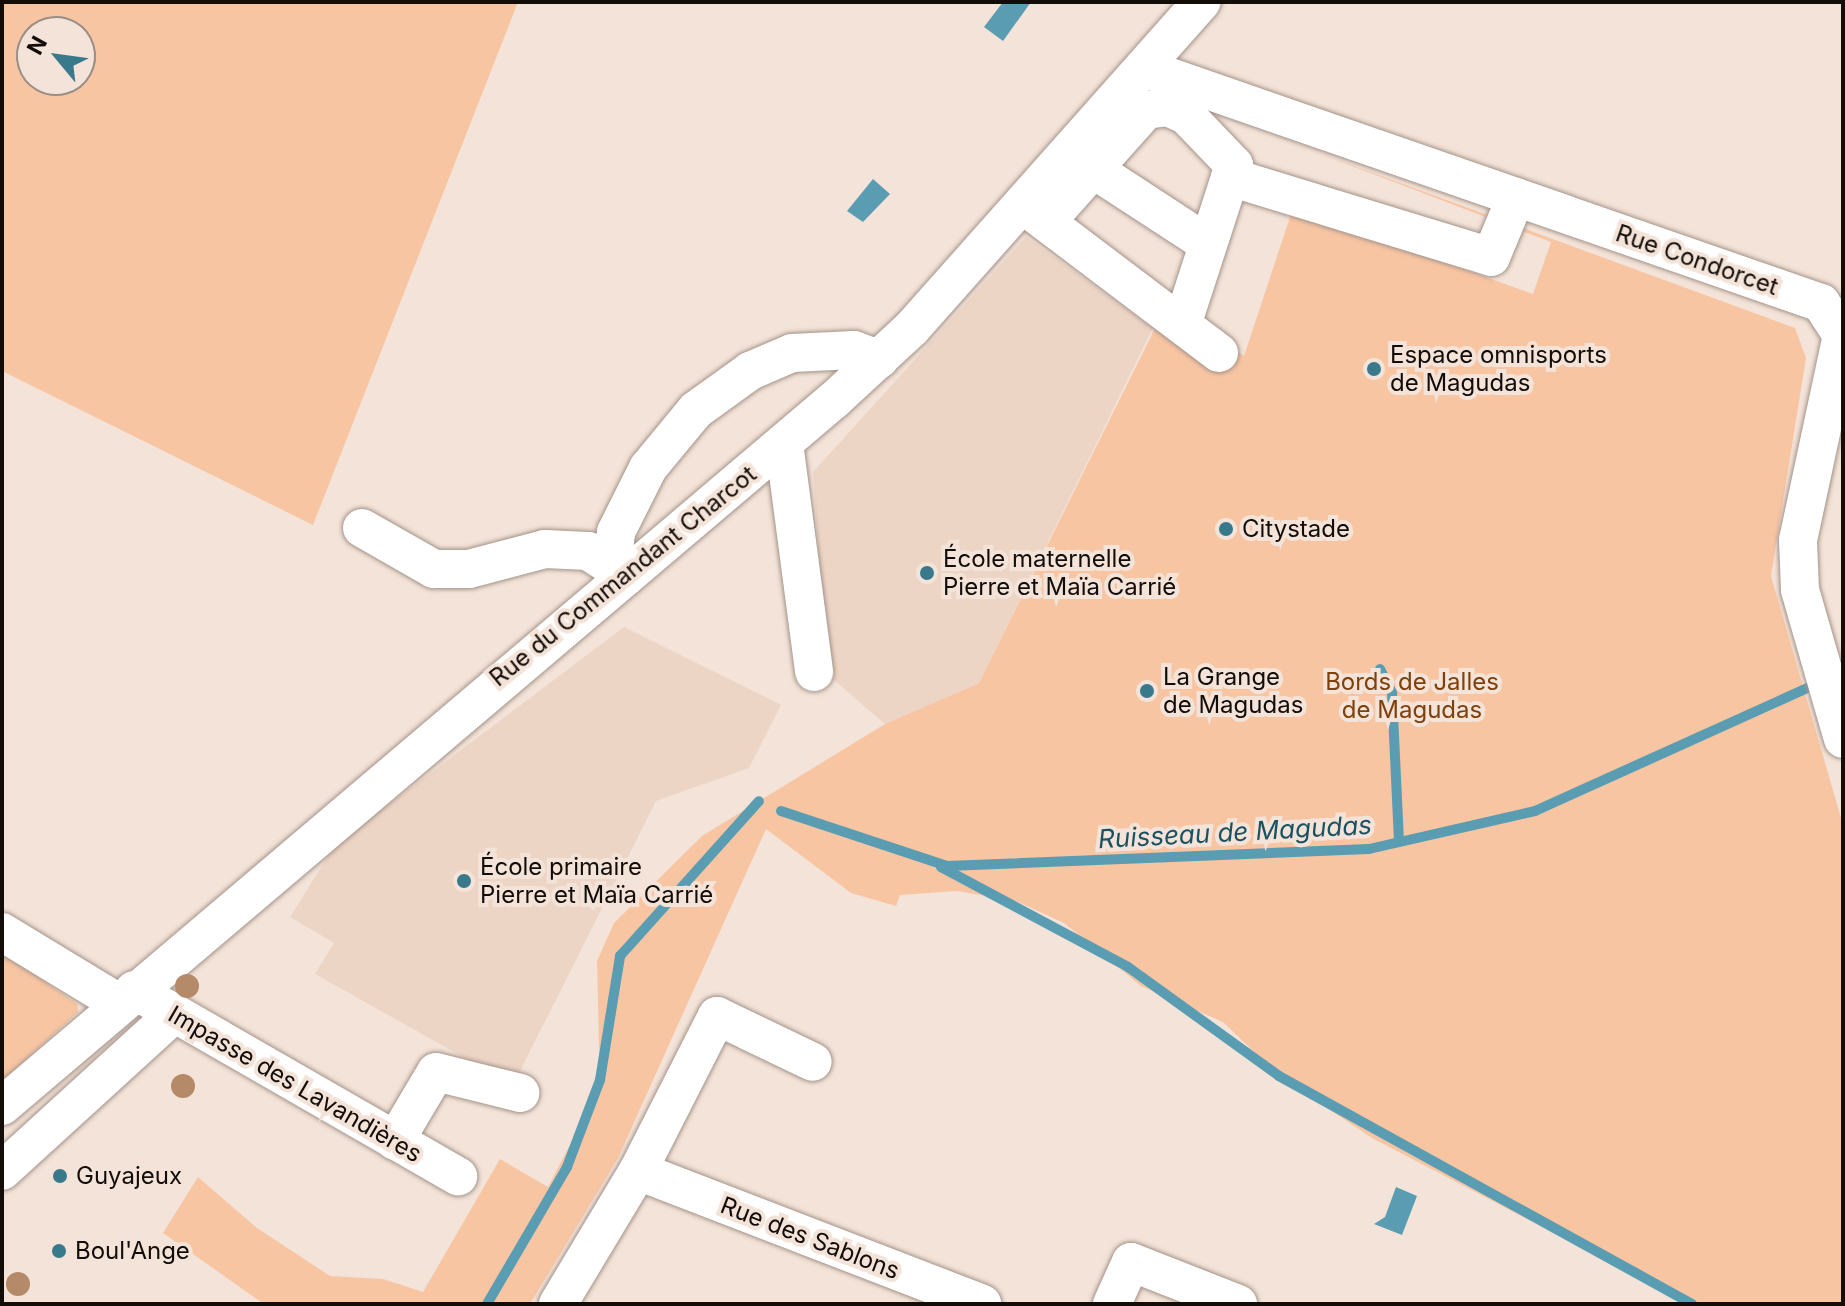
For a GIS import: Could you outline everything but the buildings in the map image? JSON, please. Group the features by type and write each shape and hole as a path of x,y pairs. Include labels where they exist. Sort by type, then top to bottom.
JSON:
{"street":[{"name":"Rue du Commandant Charcot","path":"10,1099 620,569 784,443 879,359 1035,214 1144,68 1201,2"},
{"name":"Rue Condorcet","path":"1144,68 1178,95 1516,197 1821,303 1838,315 1842,335 1798,540 1800,590 1843,739"},
{"path":"1182,325 1234,165 1187,116 1178,95 1146,110 1093,169 1035,214 1219,353"},
{"path":"1093,169 1208,244"},
{"path":"1230,177 1491,257 1516,197"},
{"path":"620,569 616,532 648,468 696,410 750,371 792,353 854,350 879,359"},
{"path":"784,443 814,672"},
{"path":"362,528 434,569 469,569 545,549 588,551 620,569"},
{"name":"Impasse des Lavandières","path":"2,932 126,996 172,1016 458,1176"},
{"path":"2,1171 172,1016"},
{"path":"558,1304 638,1171 717,1016 813,1062"},
{"path":"395,1141 436,1072 520,1093"},
{"path":"10,1099 52,1126"},
{"name":"Rue des Sablons","path":"638,1171 982,1304"},
{"path":"1112,1304 1131,1262 1238,1304"}],"shaded area":[{"name":"École maternelle Pierre et Maïa Carrié","path":"1026,237 1153,328 979,683 885,724 827,674 813,472"},
{"name":"École primaire Pierre et Maïa Carrié","path":"624,627 781,705 749,768 656,801 513,1085 315,974 334,943 290,917 335,845"}],"green space":[{"path":"2,2 518,2 313,525 2,371"},
{"name":"Bords de Jalles de Magudas","path":"1313,151 1795,328 1806,358 1771,576 1843,825 1843,1304 1690,1304 1372,1138 1279,1076 1223,1022 1141,986 1064,923 1016,901 957,891 900,895 896,906 851,893 766,829 618,1158 530,1304 264,1304 163,1233 198,1177 257,1228 330,1276 383,1279 423,1292 500,1159 548,1187 600,1087 597,961 614,923 702,836 885,724 979,683 1168,302 1244,356 1293,208 1533,294 1551,242"},
{"path":"2,952 77,1004 78,1012 2,1081"}],"water":[{"path":"1003,2 1031,2 1003,41 984,27"},
{"path":"873,179 890,194 863,222 847,211"},
{"path":"1396,1187 1417,1196 1402,1235 1374,1224 1385,1217"}],"waterway":[{"path":"1380,669 1392,693 1399,842"},
{"name":"Ruisseau de Magudas","path":"781,811 947,866 1369,849 1535,811 1818,683"},
{"name":"Ruisseau de Magudas","path":"487,1304 567,1167 600,1080 620,956 759,801"},
{"name":"Ruisseau de Magudas","path":"941,867 1128,967 1279,1076 1692,1304"}],"place":[{"name":"Espace omnisports de Magudas","path":"1374,369"},
{"name":"Citystade","path":"1226,529"},
{"name":"École maternelle Pierre et Maïa Carrié","path":"927,573"},
{"name":"La Grange de Magudas","path":"1147,691"},
{"name":"École primaire Pierre et Maïa Carrié","path":"464,881"},
{"name":"Guyajeux","path":"60,1176"},
{"name":"Boul'Ange","path":"59,1251"}]}
